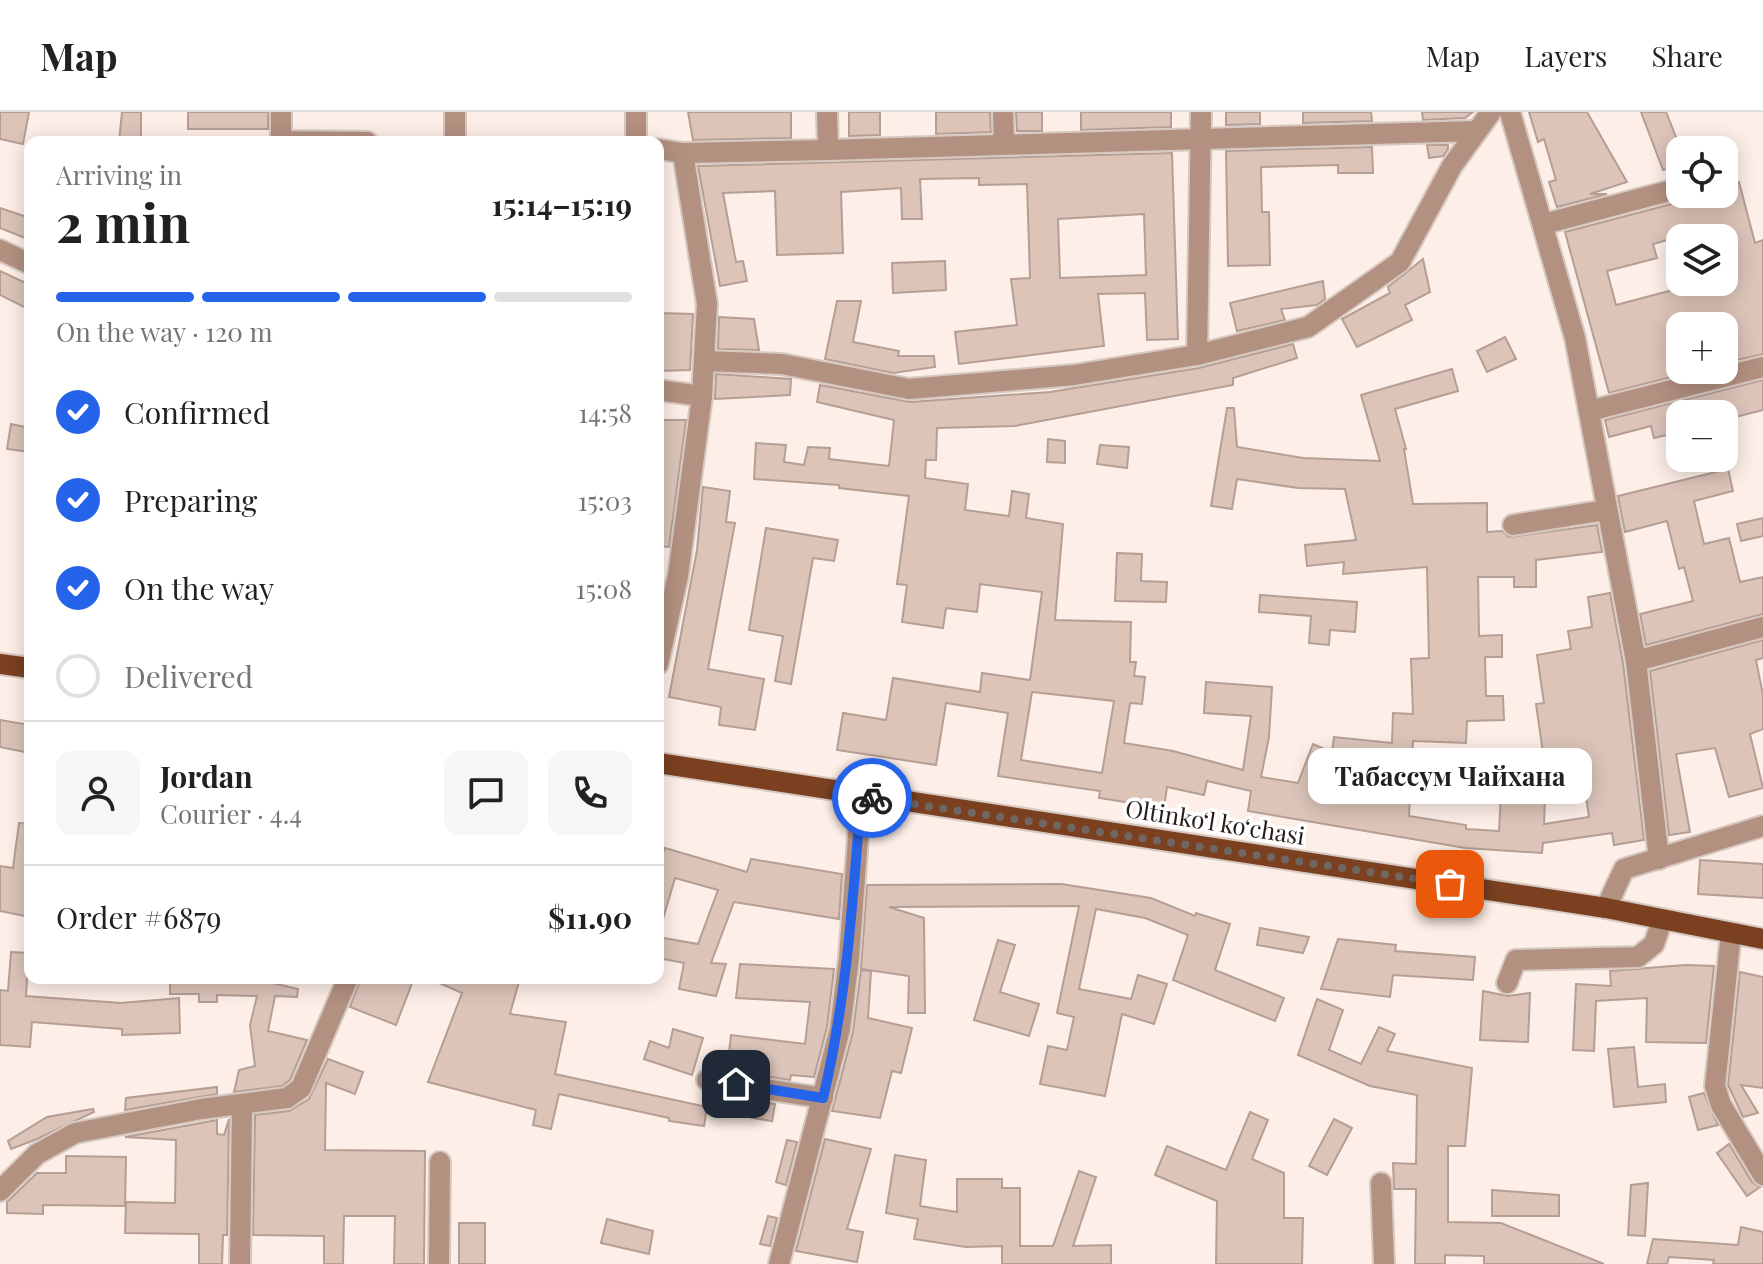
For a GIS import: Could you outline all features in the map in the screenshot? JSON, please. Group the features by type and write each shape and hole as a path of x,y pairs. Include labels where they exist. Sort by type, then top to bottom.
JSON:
{"main road":[{"path":"0,664 24,667"},
{"name":"Oltinkoʻl koʻchasi","path":"664,764 1606,908 1763,939"}],"street":[{"path":"281,112 281,136"},
{"path":"455,112 455,136"},
{"path":"636,112 636,136"},
{"path":"827,112 828,150"},
{"path":"1003,112 1004,144"},
{"path":"1197,355 1201,112"},
{"path":"704,361 782,364 909,389 1074,375 1197,355 1308,327 1400,262 1452,166 1491,112"},
{"path":"1510,112 1575,338 1636,661 1659,859"},
{"path":"664,150 683,153 828,150 1201,138 1377,122 1477,131"},
{"path":"664,638 678,576 702,396 707,304 683,153"},
{"path":"1544,224 1666,192"},
{"path":"0,250 24,261"},
{"path":"1589,411 1763,367"},
{"path":"664,391 702,396"},
{"path":"1513,525 1606,510"},
{"path":"1636,661 1763,627"},
{"path":"779,1264 840,1029 849,958 861,796"},
{"path":"1606,908 1624,869 1763,826"},
{"path":"1507,983 1516,960 1638,957 1654,944 1662,920"},
{"path":"1731,933 1715,1086 1721,1105 1763,1175"},
{"path":"0,1191 37,1154 75,1133 287,1098 301,1088 345,984"},
{"path":"707,1080 823,1098"},
{"path":"240,1264 242,1104"},
{"path":"439,1264 440,1162"},
{"path":"1381,1183 1384,1264"}],"building":[{"path":"0,112 29,112 23,144 0,139"},
{"path":"122,112 141,112 141,136 120,136"},
{"path":"188,112 268,112 268,129 188,129"},
{"path":"688,112 791,112 791,138 693,140"},
{"path":"849,112 880,112 880,135 849,136"},
{"path":"936,112 990,112 991,132 936,134"},
{"path":"1016,112 1042,112 1042,131 1017,131"},
{"path":"1081,112 1171,112 1171,127 1081,130"},
{"path":"1226,112 1260,112 1260,124 1226,125"},
{"path":"1303,112 1371,112 1372,121 1303,123"},
{"path":"1422,112 1473,112 1465,118 1423,120"},
{"path":"1529,112 1587,112 1627,182 1590,194 1607,194 1557,207 1549,182 1556,180 1544,139 1538,142"},
{"path":"1641,112 1666,112 1676,136 1666,136 1666,169 1663,170"},
{"path":"1427,145 1448,145 1448,149 1443,156 1429,158"},
{"path":"1372,147 1373,173 1338,173 1338,165 1261,167 1262,212 1269,212 1270,265 1228,266 1226,151"},
{"path":"1172,153 1178,339 1147,340 1145,293 1098,294 1104,346 959,364 955,332 1017,325 1011,279 1030,278 1027,184 979,185 979,178 920,179 922,219 902,219 901,188 841,192 843,253 777,255 775,191 723,193 736,262 743,261 747,281 720,286 698,166","holes":["1144,214 1146,275 1060,278 1058,219"]},
{"path":"1739,182 1755,243 1763,240 1763,354 1738,360 1738,312 1666,312 1666,378 1609,393 1565,232 1666,205 1666,208 1738,208"},
{"path":"0,208 24,216 24,238 0,228"},
{"path":"1423,259 1430,292 1405,305 1412,320 1357,347 1342,319 1390,293 1388,287"},
{"path":"945,261 946,290 893,293 892,263"},
{"path":"0,271 24,282 24,307 0,295"},
{"path":"1323,281 1325,299 1317,305 1281,309 1285,320 1237,331 1230,303"},
{"path":"837,301 861,301 853,342 899,351 898,356 934,356 935,367 893,373 825,359"},
{"path":"664,313 693,314 690,370 664,371"},
{"path":"719,317 754,319 759,350 718,349"},
{"path":"1505,337 1516,359 1487,372 1477,351"},
{"path":"1293,344 1297,358 1233,378 1233,385 1015,426 937,428 936,460 926,460 925,478 968,484 965,510 1009,516 1012,491 1029,494 1026,518 1063,524 1055,620 1131,622 1130,662 1136,662 1134,676 1145,677 1142,704 1130,703 1124,743 1173,751 1243,770 1251,716 1204,713 1206,682 1272,687 1269,737 1261,777 1298,783 1313,744 1332,752 1334,737 1392,743 1393,713 1413,714 1411,659 1429,658 1427,567 1343,574 1344,562 1307,566 1305,545 1356,540 1345,489 1298,488 1237,479 1232,509 1211,506 1227,408 1234,408 1237,447 1303,458 1380,461 1361,395 1452,369 1458,391 1395,409 1406,449 1413,504 1487,503 1487,532 1502,531 1509,537 1597,525 1602,552 1536,560 1536,587 1514,587 1514,577 1478,577 1479,636 1502,635 1502,657 1485,657 1486,696 1503,696 1504,720 1467,721 1466,743 1413,741 1409,816 1466,825 1466,829 1499,831 1501,795 1545,798 1544,824 1589,817 1583,776 1547,781 1536,704 1544,703 1537,655 1571,649 1568,631 1592,627 1588,597 1610,593 1623,663 1644,840 1614,845 1612,833 1543,843 1542,853 1465,848 1248,811 1251,791 1207,781 1204,795 1167,787 1164,808 1099,798 1100,791 998,776 1008,713 946,703 936,765 837,750 843,713 886,720 893,678 980,692 982,673 1030,680 1042,592 980,584 977,612 946,608 943,628 902,622 907,585 897,584 909,496 839,488 839,485 754,479 756,443 786,445 784,462 804,465 808,447 830,448 829,459 889,466 894,420 817,402 820,385 910,402 1050,392 1199,368","holes":["1032,692 1114,701 1102,773 1021,760"]},
{"path":"716,374 791,379 790,395 715,399"},
{"path":"1763,380 1763,410 1738,416 1738,400 1684,400"},
{"path":"1666,405 1666,435 1654,438 1651,426 1609,437 1605,420"},
{"path":"664,420 686,420 669,547 664,547"},
{"path":"11,424 24,427 24,451 7,449"},
{"path":"1048,439 1065,441 1065,463 1047,462"},
{"path":"1100,445 1129,447 1127,468 1097,464"},
{"path":"1716,472 1729,472 1733,491 1694,501 1704,544 1729,538 1740,582 1763,577 1763,614 1646,645 1640,614 1693,601 1684,567 1679,569 1667,521 1625,532 1618,496"},
{"path":"703,487 730,491 726,522 735,523 708,669 764,679 755,730 719,725 721,707 669,697 697,550"},
{"path":"1763,518 1763,536 1741,541 1737,524"},
{"path":"766,528 838,540 834,561 813,558 791,684 775,681 783,636 749,630"},
{"path":"1117,553 1142,554 1141,581 1167,582 1166,602 1115,601"},
{"path":"1260,595 1357,602 1355,632 1330,630 1329,645 1309,643 1311,616 1259,612"},
{"path":"1763,640 1763,658 1756,660 1763,695 1763,729 1750,734 1763,788 1729,797 1715,748 1676,754 1690,832 1669,835 1650,671"},
{"path":"0,720 24,724 24,752 0,747"},
{"path":"19,823 24,823 24,916 0,911 0,866 13,868"},
{"path":"665,848 747,872 751,859 842,874 839,919 734,902 711,963 726,964 716,996 679,989 684,963 664,959 664,938 698,944 718,890 675,878 664,916"},
{"path":"1700,860 1763,864 1763,898 1698,894"},
{"path":"1061,884 1151,898 1195,916 1196,913 1230,924 1215,970 1284,998 1275,1021 1173,980 1188,935 1145,918 1096,909 1079,989 1131,999 1138,975 1167,984 1154,1024 1122,1014 1105,1096 1040,1084 1048,1046 1067,1050 1074,1017 1057,1013 1079,906 889,907 924,918 925,1013 908,1013 909,976 861,969 867,885"},
{"path":"1260,928 1309,937 1303,953 1257,945"},
{"path":"1338,939 1396,945 1395,951 1475,957 1473,980 1393,975 1390,997 1321,989"},
{"path":"998,940 1015,945 1000,992 1039,1004 1029,1036 974,1020"},
{"path":"11,952 24,953 26,996 121,1003 179,998 180,1033 122,1035 122,1029 32,1022 30,1047 0,1045 0,990 8,991"},
{"path":"740,964 834,969 827,1027 814,1077 791,1075 790,1080 727,1070 731,1035 805,1044 810,1002 736,998"},
{"path":"1714,966 1706,1043 1646,1042 1647,998 1596,1001 1594,1051 1573,1050 1576,984 1611,986 1610,971"},
{"path":"861,970 871,971 868,1018 912,1028 901,1073 892,1071 880,1118 832,1111 853,1032"},
{"path":"1740,972 1763,977 1763,1088 1741,1085 1758,1113 1743,1117 1728,1085"},
{"path":"170,984 277,984 298,989 297,997 275,996 268,1031 307,1040 290,1080 282,1086 234,1092 239,1070 255,1066 250,1025 257,996 217,995 217,1002 199,1002 199,994 170,994"},
{"path":"359,984 412,984 396,1025 350,1007"},
{"path":"442,984 518,984 510,1014 566,1022 555,1074 707,1107 704,1126 669,1121 669,1118 559,1094 551,1129 533,1125 536,1110 428,1082 462,993"},
{"path":"1483,991 1508,996 1530,993 1528,1042 1480,1040"},
{"path":"1317,999 1343,1010 1329,1050 1361,1064 1379,1027 1395,1034 1387,1051 1472,1068 1465,1146 1448,1146 1448,1222 1501,1223 1604,1264 1484,1264 1484,1256 1445,1255 1445,1264 1415,1264 1416,1189 1394,1189 1393,1163 1416,1164 1417,1095 1370,1086 1298,1055"},
{"path":"673,1029 703,1038 692,1075 644,1059 650,1041 669,1048"},
{"path":"1634,1047 1638,1087 1665,1084 1666,1102 1614,1107 1608,1049"},
{"path":"328,1059 363,1072 355,1094 326,1083 325,1150 425,1151 424,1264 394,1264 395,1216 344,1216 343,1264 324,1264 324,1236 253,1235 255,1115 289,1111 309,1099"},
{"path":"217,1087 217,1094 125,1110 126,1098"},
{"path":"1704,1093 1718,1125 1698,1130 1689,1097"},
{"path":"757,1101 775,1104 772,1121 752,1118"},
{"path":"93,1109 94,1112 11,1149 8,1141 47,1117"},
{"path":"1250,1112 1268,1120 1252,1159 1284,1173 1284,1218 1303,1218 1302,1264 1216,1264 1217,1201 1155,1175 1167,1146 1226,1170"},
{"path":"229,1119 227,1235 223,1235 222,1264 199,1264 199,1234 125,1233 126,1202 175,1203 176,1140 125,1137 217,1120 217,1134 224,1135"},
{"path":"1334,1119 1352,1128 1327,1175 1309,1166"},
{"path":"825,1139 871,1149 847,1229 863,1232 857,1262 796,1251"},
{"path":"787,1140 797,1142 786,1185 776,1182"},
{"path":"1729,1144 1752,1182 1760,1187 1747,1196 1717,1153"},
{"path":"895,1155 926,1160 920,1206 957,1212 957,1179 1002,1179 1002,1188 1020,1188 1020,1246 1053,1246 1079,1171 1096,1177 1073,1246 1111,1245 1111,1264 1002,1264 1002,1246 966,1247 914,1239 918,1219 886,1213"},
{"path":"66,1156 126,1157 125,1206 43,1205 43,1214 7,1213 7,1202 37,1173 66,1173"},
{"path":"1648,1183 1645,1236 1628,1235 1631,1185"},
{"path":"1492,1190 1559,1195 1559,1216 1492,1216"},
{"path":"768,1216 777,1218 770,1246 760,1244"},
{"path":"607,1219 653,1231 649,1254 601,1243"},
{"path":"459,1223 485,1223 485,1264 459,1264"},
{"path":"1741,1227 1763,1232 1763,1264 1713,1264 1714,1260 1669,1257 1667,1264 1647,1264 1653,1239 1738,1245"}],"way so far":[{"path":"872,798 1450,884"}],"place":[{"name":"Табассум Чайхана","path":"1450,884"}],"route":[{"path":"736,1084 823,1098 840,1029 849,958 861,796 872,798"}]}
